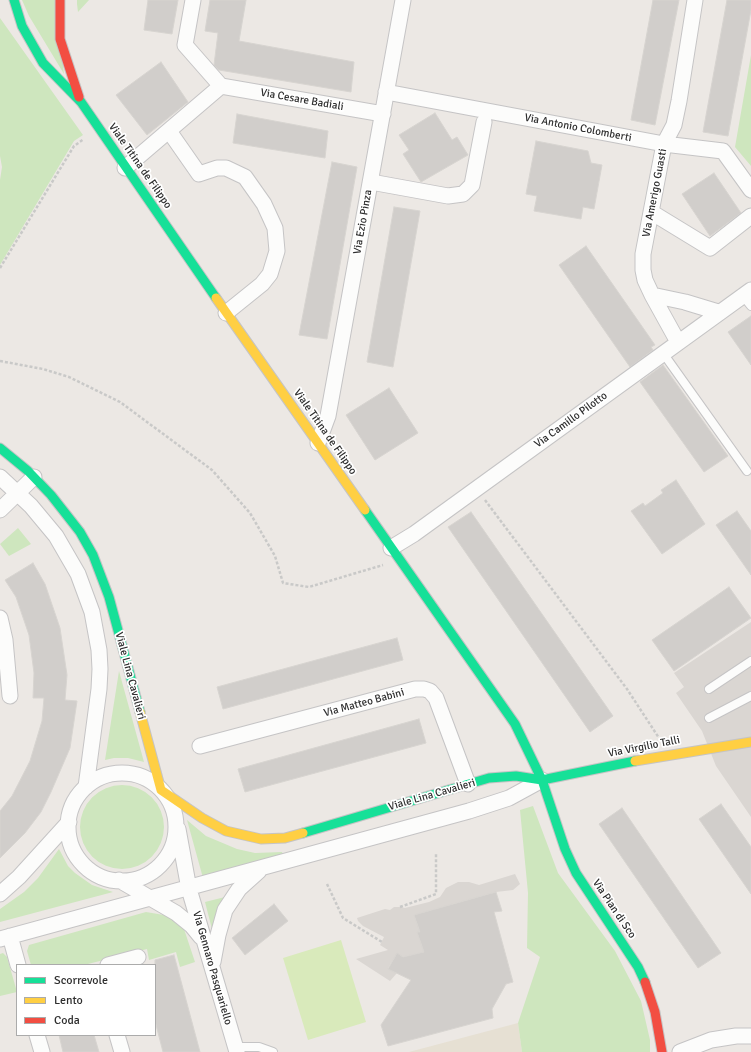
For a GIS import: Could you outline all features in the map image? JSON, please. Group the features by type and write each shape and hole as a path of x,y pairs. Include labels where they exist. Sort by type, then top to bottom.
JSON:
{"street":[{"name":"Viale Titina de Filippo","path":"14,0 22,26 37,53 52,73 81,102 226,313 515,724 542,780"},
{"name":"Viale Titina de Filippo","path":"60,0 59,27 62,45 81,102"},
{"path":"125,168 221,86 185,45 193,0"},
{"name":"Via Ezio Pinza","path":"318,443 328,416 371,182 402,0"},
{"name":"Via Amerigo Guasti","path":"682,346 652,295 645,280 642,264 664,144 674,125 679,101 695,0"},
{"name":"Via Cesare Badiali","path":"221,86 383,114"},
{"name":"Via Antonio Colomberti","path":"386,92 664,144 723,151 751,190"},
{"path":"371,182 448,196 463,194 470,188 473,181 484,122"},
{"path":"169,131 199,174 217,168 226,168 236,171 244,177 264,204 275,228 277,251 270,274 262,284 226,313"},
{"path":"651,212 710,248 751,216"},
{"path":"652,295 685,302 718,312"},
{"name":"Via Camillo Pilotto","path":"395,554 414,534 663,353 682,346 698,334 718,312 748,297"},
{"name":"Viale Lina Cavalieri","path":"0,448 34,477 80,532 102,576 161,790 202,818 226,830 253,838 275,839 292,836 468,784 505,776 542,780"},
{"name":"Viale Lina Cavalieri","path":"0,477 18,492 44,520 66,552 78,574 92,612 99,650 100,669 99,689 86,787"},
{"path":"0,510 34,477"},
{"path":"0,618 5,640 10,696"},
{"name":"Via Matteo Babini","path":"200,746 415,689 424,689 430,691 436,698 468,784"},
{"name":"Via Virgilio Talli","path":"542,780 669,754 751,742"},
{"path":"119,880 139,878 157,868 170,852 176,833 174,813 169,801 161,790 144,778 124,773 103,776 86,787 74,803 69,822 71,843 81,862 98,875 119,880 151,899 184,920 204,941"},
{"path":"18,964 5,938 189,889 488,805 509,798 542,780"},
{"name":"Via Pian di Sco","path":"542,780 565,849 576,873 631,956 646,983 655,1012 662,1052"},
{"name":"Via Gennaro Pasquariello","path":"174,813 189,889 236,1050"},
{"path":"0,894 19,877 69,822"},
{"path":"212,965 218,935 229,904 242,886 262,868"},
{"path":"112,964 138,957"},
{"path":"37,1036 42,1052"},
{"path":"116,1036 122,1052"},
{"path":"680,1052 711,1040 736,1036 751,1036"}],"lane":[{"path":"663,353 747,471"},
{"path":"709,689 751,661"},
{"path":"709,718 751,696"},
{"name":"Via Gennaro Pasquariello","path":"236,1050 259,1047 273,1052"}],"path":[{"path":"0,268 74,146 79,141 101,133"},
{"path":"0,361 43,369 69,378 120,402 212,470 250,513 275,556 283,583 309,587 395,554"},
{"path":"476,489 627,689 669,754"},
{"path":"400,907 436,894 436,854"},
{"path":"327,884 343,918 382,942"}],"shaded area":[{"path":"751,622 751,817 716,766 702,731 676,693 684,687 674,673"},
{"path":"515,874 520,884 513,890 496,892 414,915 420,932 417,932 424,952 403,957 397,954 388,968 397,973 390,981 356,959 388,950 380,945 384,937 363,926 357,918 385,909 390,910 394,907 405,908 429,902 440,897 446,888 458,882 469,882 479,885"},
{"path":"518,1023 522,1052 409,1052"}],"green space":[{"path":"22,0 55,0 64,74 29,16"},
{"path":"77,0 89,0 78,12 77,4"},
{"path":"0,18 83,135 74,141 0,265 0,180 2,167 0,156"},
{"path":"751,55 751,166 735,147"},
{"path":"18,528 31,544 9,556 0,544"},
{"path":"119,671 144,762 128,758 114,758 105,760"},
{"path":"122,785 138,788 145,792 157,804 161,811 164,827 161,843 157,850 145,862 138,866 122,869 106,866 99,862 87,850 83,843 80,827 83,811 87,804 99,792 106,788"},
{"path":"533,806 558,873 615,951 641,1001 650,1040 650,1052 522,1052 518,1023 540,957 527,948 528,893 520,810"},
{"path":"187,820 206,836 237,849 255,853 282,852 284,856 203,878"},
{"path":"59,849 68,866 75,873 92,885 113,892 0,922 0,909 24,892 38,878"},
{"path":"229,896 213,933 205,902"},
{"path":"146,912 170,916 184,929 195,962 180,967 176,952 149,960 147,949 88,964 31,964 27,951 29,945"},
{"path":"341,940 366,1022 308,1040 283,958"},
{"path":"3,953 7,957 16,992 0,996 0,954"}],"building":[{"path":"148,0 178,0 172,34 144,30"},
{"path":"210,0 246,0 239,41 354,62 351,92 219,70 214,65 218,33 205,31"},
{"path":"653,0 679,0 655,125 631,120"},
{"path":"727,0 751,0 751,10 728,136 703,132"},
{"path":"161,62 188,102 147,135 116,95"},
{"path":"435,113 452,140 457,137 468,155 421,182 403,154 409,150 399,135"},
{"path":"237,114 328,131 325,158 233,143"},
{"path":"536,141 588,151 591,163 602,165 594,209 583,207 581,219 534,211 537,196 526,194"},
{"path":"332,162 357,167 327,339 299,335"},
{"path":"714,173 741,213 710,236 682,194"},
{"path":"394,207 420,211 393,367 367,362"},
{"path":"586,246 655,345 651,347 653,350 630,367 559,265"},
{"path":"751,316 751,365 728,332"},
{"path":"663,365 728,456 704,472 640,382"},
{"path":"389,388 418,433 375,460 346,415"},
{"path":"676,480 705,524 662,554 631,511 643,503 645,506 663,493 661,490"},
{"path":"737,511 751,531 751,575 716,525"},
{"path":"471,512 613,716 590,732 448,527"},
{"path":"33,563 45,584 60,628 67,675 65,700 77,701 70,748 51,792 41,812 25,833 0,858 0,811 12,796 30,761 42,721 44,698 33,698 34,673 29,635 16,597 5,580"},
{"path":"729,587 751,618 674,671 652,640"},
{"path":"397,638 403,660 223,709 217,687"},
{"path":"419,719 426,743 245,792 238,769"},
{"path":"721,804 751,847 751,894 699,819"},
{"path":"622,808 721,953 698,968 599,824"},
{"path":"496,892 502,911 494,912 513,982 506,984 492,1009 493,1018 388,1046 381,1025 411,980 388,969 397,953 403,957 424,952 417,932 420,932 414,915"},
{"path":"274,904 288,921 245,955 232,938"},
{"path":"174,955 200,1052 163,1052 156,1025 155,960"},
{"path":"59,1036 94,1036 99,1052 63,1052"}],"traffic: fast":[{"path":"14,0 22,26 43,63 81,102 216,298"},
{"path":"0,448 28,471 51,495 80,532 93,555 109,597 140,712"},
{"path":"365,510 515,724 542,780 565,849 576,873 638,967 645,982"},
{"path":"303,833 489,778 516,776 542,780 635,761"}],"traffic: slow":[{"path":"216,298 365,510"},
{"path":"140,712 161,790 202,818 226,831 261,839 285,838 303,833"},
{"path":"635,761 751,742"}],"traffic: jam":[{"path":"60,0 60,39 79,97"},
{"path":"645,982 655,1012 662,1052"}]}
